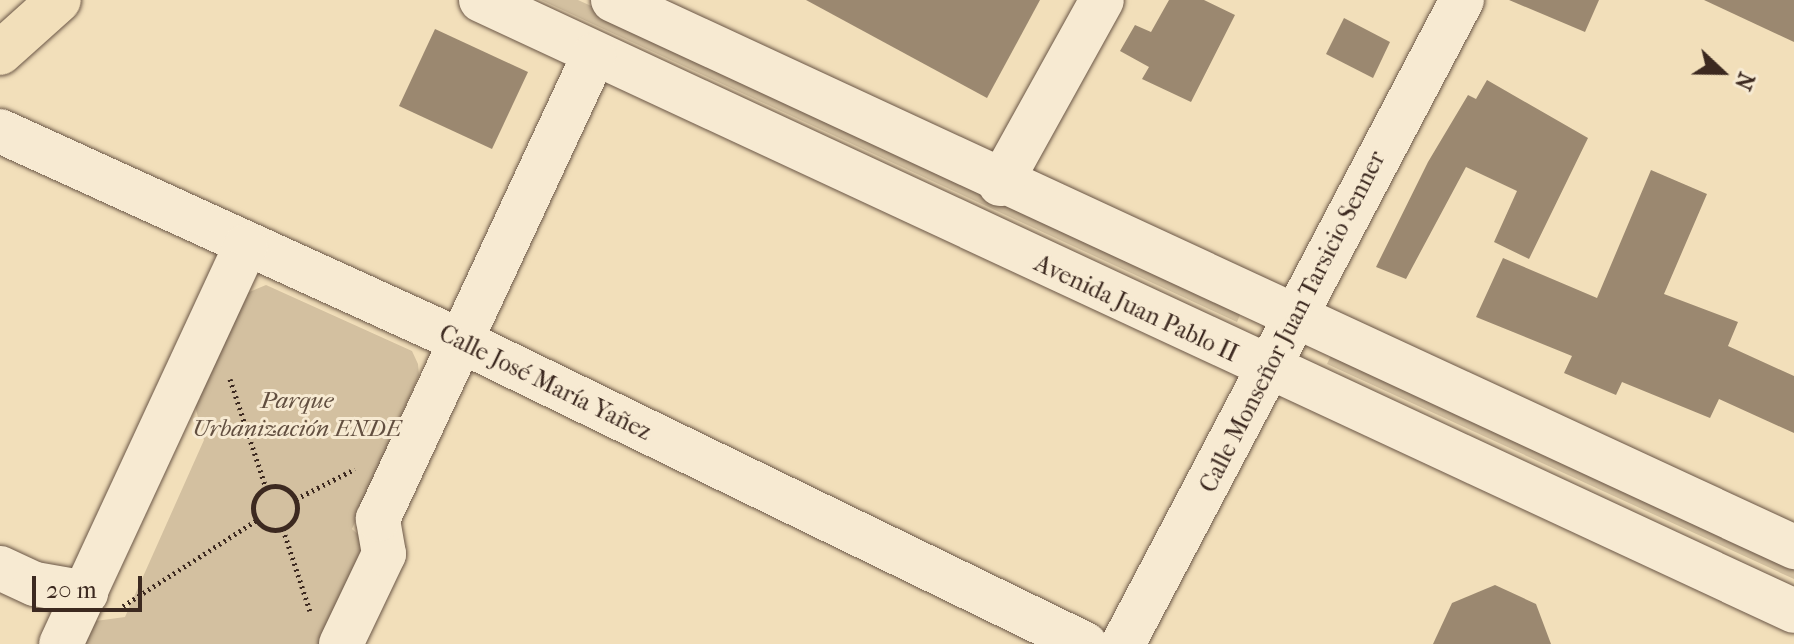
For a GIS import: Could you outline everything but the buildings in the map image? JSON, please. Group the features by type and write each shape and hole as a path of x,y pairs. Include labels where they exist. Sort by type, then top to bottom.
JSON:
{"main road":[{"path":"0,53 59,0"}],"street":[{"name":"Avenida Juan Pablo II","path":"481,0 1270,371 1794,611"},
{"path":"613,0 1000,184 1794,547"},
{"path":"1000,184 1102,0"},
{"name":"Calle Monseñor Juan Tarsicio Senner","path":"1123,644 1270,371 1292,318 1462,0"},
{"path":"328,634 384,554 378,519 594,55"},
{"name":"Calle José María Yañez","path":"0,131 246,246 461,341 1085,644"},
{"path":"61,644 246,246"},
{"path":"0,568 35,584 86,593"}],"path":[{"path":"196,359 229,376 266,488"},
{"path":"296,499 384,455 402,465"},
{"path":"266,488 286,489 296,499 295,519 283,529 268,529 257,520 253,505 266,488"},
{"path":"86,593 123,606 257,520"},
{"path":"283,529 328,634"}],"green space":[{"path":"541,0 578,0 1245,303 1237,322"},
{"name":"Parque Urbanización ENDE","path":"266,285 412,351 418,364 419,375 352,529 374,549 329,644 75,644 88,622 125,617 204,440 195,406 247,293"},
{"path":"1336,345 1794,556 1794,579 1327,364"}]}
